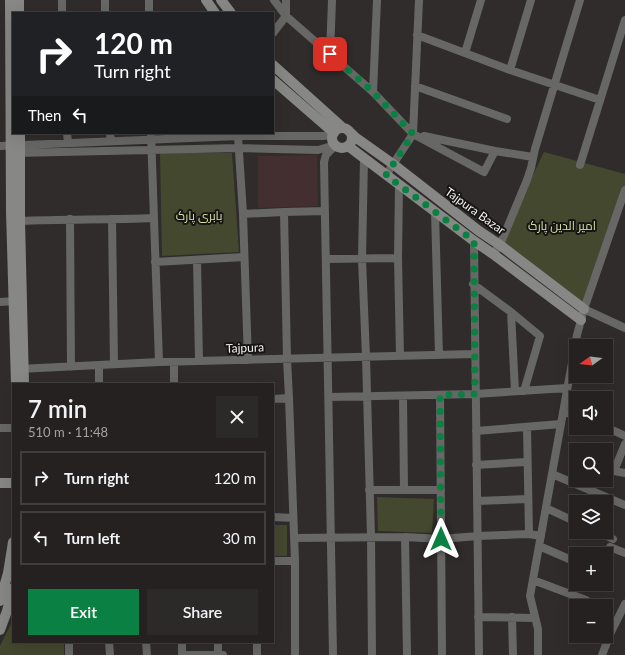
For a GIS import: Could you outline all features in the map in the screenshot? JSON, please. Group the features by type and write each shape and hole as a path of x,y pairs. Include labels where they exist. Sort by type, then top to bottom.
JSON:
{"street":[{"path":"10,0 12,50"},
{"path":"19,0 19,12"},
{"path":"62,0 62,12"},
{"path":"104,0 105,12"},
{"path":"149,0 149,12"},
{"path":"206,0 214,12"},
{"path":"221,0 230,12"},
{"path":"274,0 286,16 373,92 413,134 484,172 495,152"},
{"path":"274,32 286,16 286,0"},
{"path":"330,54 332,0"},
{"path":"373,92 377,0"},
{"path":"386,175 413,134 418,0"},
{"path":"465,53 481,0"},
{"path":"510,70 531,0"},
{"path":"493,254 500,245 527,180 535,148 580,0"},
{"path":"580,165 625,20"},
{"path":"417,35 510,70 600,100"},
{"name":"Tajpura Bazar","path":"274,65 354,137 394,164 473,227 500,245 584,309"},
{"path":"274,81 334,138 342,148 348,146 352,140 347,131 338,129 334,138 327,153 324,158 333,655"},
{"path":"415,86 507,119"},
{"path":"15,134 20,221 20,369 16,383"},
{"path":"20,134 16,149 11,211 14,301 20,369 24,383"},
{"path":"67,134 68,143"},
{"path":"413,134 495,152 533,157"},
{"path":"151,136 159,362"},
{"path":"238,136 243,214 248,360"},
{"path":"16,149 111,137 323,136 334,138"},
{"path":"0,146 16,149 152,150 239,148 318,150 334,138"},
{"name":"Tajpura Bazar","path":"348,146 399,186 581,320"},
{"path":"364,158 362,259 370,490 372,655"},
{"path":"399,186 398,258 400,356"},
{"path":"538,655 538,629 530,596 567,388 577,335 584,309 625,190"},
{"path":"284,212 287,359 295,561 296,655"},
{"path":"243,214 324,212"},
{"path":"435,212 439,355"},
{"path":"20,221 153,218"},
{"path":"70,219 71,366"},
{"path":"112,219 114,364"},
{"path":"474,241 473,284 479,655"},
{"path":"155,262 244,257"},
{"path":"326,259 398,258"},
{"path":"198,260 199,361"},
{"path":"473,284 540,336 524,391"},
{"path":"0,302 14,301"},
{"path":"584,309 625,328"},
{"path":"511,312 515,391"},
{"name":"Tajpura","path":"20,369 159,362 474,354"},
{"path":"174,362 174,383"},
{"path":"99,365 99,383"},
{"path":"329,397 475,394 567,388"},
{"path":"440,395 442,655"},
{"path":"402,396 404,490"},
{"path":"274,399 289,398"},
{"path":"563,412 569,413"},
{"path":"476,431 561,424"},
{"path":"527,427 529,534"},
{"path":"0,428 12,428"},
{"path":"613,430 625,436"},
{"path":"625,444 614,471 625,473"},
{"path":"476,465 527,462"},
{"path":"552,474 625,505"},
{"path":"0,483 12,483"},
{"path":"370,490 441,490"},
{"path":"477,501 528,499"},
{"path":"546,508 569,519"},
{"path":"274,517 293,518"},
{"path":"294,538 371,536 441,539 529,534 541,536"},
{"path":"405,537 407,655"},
{"path":"539,546 569,559"},
{"path":"0,601 8,573 12,548"},
{"path":"613,548 625,553"},
{"path":"274,561 295,561"},
{"path":"533,580 583,599"},
{"path":"0,630 10,611 12,596"},
{"path":"602,655 625,604"},
{"path":"478,617 535,618"},
{"path":"512,617 513,655"},
{"path":"69,643 69,655"},
{"path":"109,643 110,655"},
{"path":"146,643 147,655"},
{"path":"182,643 182,655 223,655"},
{"path":"218,643 218,655"},
{"path":"257,643 257,655"}],"shaded area":[{"path":"317,155 318,206 258,208 258,156"}],"green space":[{"name":"امیر الدین پارک","path":"544,152 625,174 625,190 584,309 500,245"},
{"name":"بابری پارک","path":"160,153 232,153 239,252 162,256"},
{"path":"377,497 434,499 432,533 378,531"},
{"path":"274,525 287,525 287,556 274,556"},
{"path":"12,622 12,643 64,643 64,655 0,655 0,646"}],"route":[{"path":"330,54 373,92 413,134 386,175 474,241 473,284 475,394 440,395 441,539"}]}
